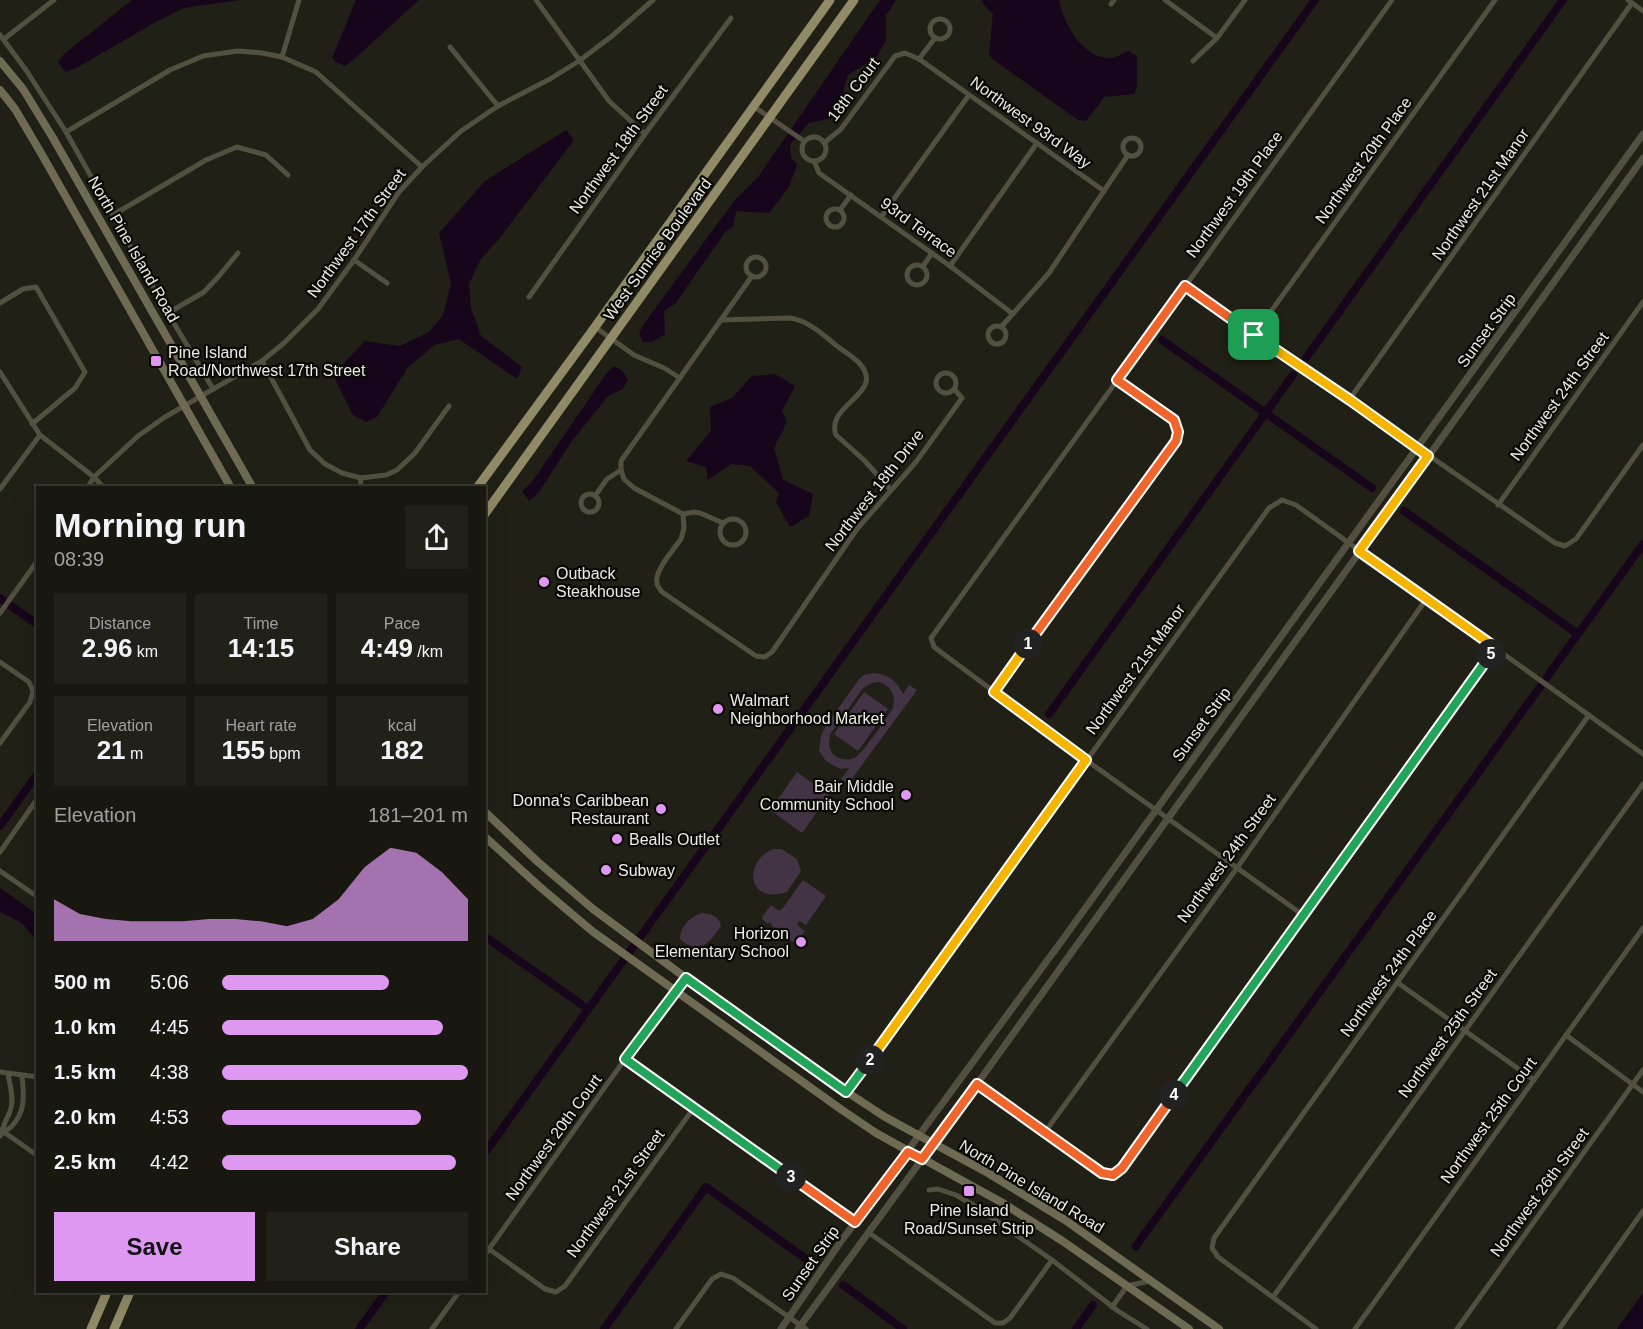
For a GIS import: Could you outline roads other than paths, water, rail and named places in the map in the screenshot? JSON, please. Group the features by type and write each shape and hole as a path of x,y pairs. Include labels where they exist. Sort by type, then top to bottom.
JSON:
{"highway":[{"name":"West Sunrise Boulevard","path":"478,486 830,0"},
{"name":"West Sunrise Boulevard","path":"486,513 854,0"},
{"path":"91,1329 108,1293"},
{"path":"114,1329 130,1293"}],"main road":[{"name":"North Pine Island Road","path":"0,61 23,89 53,138 252,486"},
{"name":"North Pine Island Road","path":"0,90 15,109 41,153 230,486"},
{"name":"North Pine Island Road","path":"486,813 593,909 846,1092 885,1117 988,1173 1065,1220 1219,1329"},
{"name":"North Pine Island Road","path":"486,838 592,931 876,1133 1001,1202 1061,1240 1189,1329"}],"street":[{"path":"54,0 2,37 66,132 213,389"},
{"path":"282,57 299,0"},
{"path":"536,0 609,101 645,134"},
{"name":"Northwest 17th Street","path":"88,486 94,477 138,436 262,361 284,343 318,309 399,192 461,131 498,106 579,61 653,0"},
{"path":"1165,0 1217,38"},
{"path":"1193,61 1217,38 1245,0"},
{"name":"Northwest 19th Place","path":"994,692 934,647 931,638 1392,0"},
{"name":"Northwest 20th Place","path":"1254,335 1495,0"},
{"path":"1630,2 1643,11"},
{"name":"Northwest 21st Manor","path":"1350,400 1630,2"},
{"name":"Northwest 18th Street","path":"529,297 731,18"},
{"path":"919,59 935,38"},
{"path":"450,47 498,106"},
{"path":"66,132 170,70 202,56 238,51 262,52 282,57 316,72 422,167"},
{"name":"Northwest 93rd Way","path":"905,53 919,59 1104,191"},
{"name":"18th Court","path":"824,143 841,129 895,57 905,53"},
{"path":"881,217 969,95"},
{"path":"753,106 802,140"},
{"name":"Sunset Strip","path":"781,1329 855,1222 920,1136 1643,134"},
{"path":"811,137 819,138 824,143 824,155 814,160 804,156 802,140 811,137"},
{"path":"950,266 1037,143"},
{"path":"113,215 206,160 237,147 266,155 288,175"},
{"path":"1002,326 1049,273 1128,155"},
{"name":"Sunset Strip","path":"801,1328 1643,158"},
{"name":"93rd Terrace","path":"814,160 819,173 1013,314"},
{"path":"840,210 851,195"},
{"path":"168,313 204,291 238,253"},
{"path":"923,266 932,253"},
{"path":"354,260 387,283"},
{"path":"723,523 700,513 683,514 634,489 624,479 621,461 752,276"},
{"path":"1185,286 1554,543 1565,546 1576,539 1643,445"},
{"path":"0,303 23,289 36,287 85,372 75,388 32,424"},
{"name":"Northwest 24th Street","path":"1498,505 1643,302"},
{"path":"722,320 790,318 799,320 812,326 860,364 866,376 865,387 837,416 834,429 836,435 864,460 891,490"},
{"path":"595,327 634,356 664,368 680,378"},
{"path":"262,361 310,450 325,464 342,473 362,478 386,475 397,470 415,453 448,406"},
{"path":"0,372 2,380 40,435 102,486"},
{"path":"1117,380 1174,420 1178,432 1176,441 994,692 1303,915"},
{"name":"Northwest 18th Drive","path":"683,514 683,534 658,572 656,583 658,587 756,656 765,657 772,652 857,529 916,462 962,398 954,389"},
{"path":"0,489 40,435"},
{"path":"595,496 607,479 621,470"},
{"path":"360,486 362,478"},
{"name":"Northwest 21st Manor","path":"846,1092 1269,508 1282,500 1296,505 1348,543"},
{"path":"731,519 740,521 746,531 744,540 737,545 726,544 720,534 723,523 731,519"},
{"path":"1348,543 1643,754"},
{"path":"2,611 36,563"},
{"name":"Northwest 24th Street","path":"1045,1132 1237,868 1427,598"},
{"path":"977,1084 1102,1173 1113,1175 1122,1168 1496,648"},
{"path":"0,662 29,682 33,691 30,702 0,743"},
{"name":"Northwest 24th Place","path":"1273,1297 1218,1257 1212,1248 1214,1238 1589,715"},
{"name":"Northwest 25th Street","path":"1273,1297 1643,784"},
{"path":"0,852 36,801"},
{"path":"0,871 36,896"},
{"name":"Northwest 25th Court","path":"1355,1329 1643,928"},
{"name":"Northwest 20th Court","path":"486,1254 686,978"},
{"path":"1398,983 1534,1080"},
{"path":"1566,1035 1643,1092"},
{"path":"625,1059 855,1222"},
{"name":"Northwest 26th Street","path":"1456,1329 1643,1070"},
{"path":"0,1072 36,1077"},
{"path":"1,1132 11,1109 12,1099 8,1074"},
{"path":"1,1132 10,1129 23,1107 22,1076"},
{"name":"Northwest 21st Street","path":"489,1250 545,1289 556,1292 564,1286 693,1108"},
{"path":"1,1132 36,1155"},
{"path":"928,1190 938,1189 956,1195 975,1206 1052,1260 1112,1307 1146,1329"},
{"path":"1559,1329 1643,1211"},
{"path":"868,1232 995,1323 1003,1323 1010,1318 1052,1260"},
{"path":"676,1329 712,1279 721,1274 733,1278 801,1328"},
{"path":"1112,1307 1127,1286 1152,1281"},
{"path":"432,1329 458,1293"},
{"path":"1273,1297 1316,1329"}],"waterway":[{"path":"486,1151 1315,0"},
{"path":"1306,358 1563,0"},
{"path":"1162,340 1372,488"},
{"path":"1049,714 1293,375"},
{"path":"1404,511 1578,634"},
{"path":"1547,677 1643,544"},
{"path":"0,598 36,624"},
{"path":"1136,1246 1540,687"},
{"path":"0,826 36,776"},
{"path":"486,937 588,1009"},
{"path":"604,1329 706,1187 806,1259"},
{"path":"843,1285 903,1329"},
{"path":"359,1329 385,1293"},
{"path":"1076,1329 1093,1305"}],"place":[{"name":"Pine Island Road/Northwest 17th Street","path":"156,361"},
{"name":"Outback Steakhouse","path":"544,582"},
{"name":"Walmart Neighborhood Market","path":"718,709"},
{"name":"Bair Middle Community School","path":"906,795"},
{"name":"Donna's Caribbean Restaurant","path":"661,809"},
{"name":"Bealls Outlet","path":"617,839"},
{"name":"Subway","path":"606,870"},
{"name":"Horizon Elementary School","path":"801,942"},
{"name":"Pine Island Road/Sunset Strip","path":"969,1191"}]}
